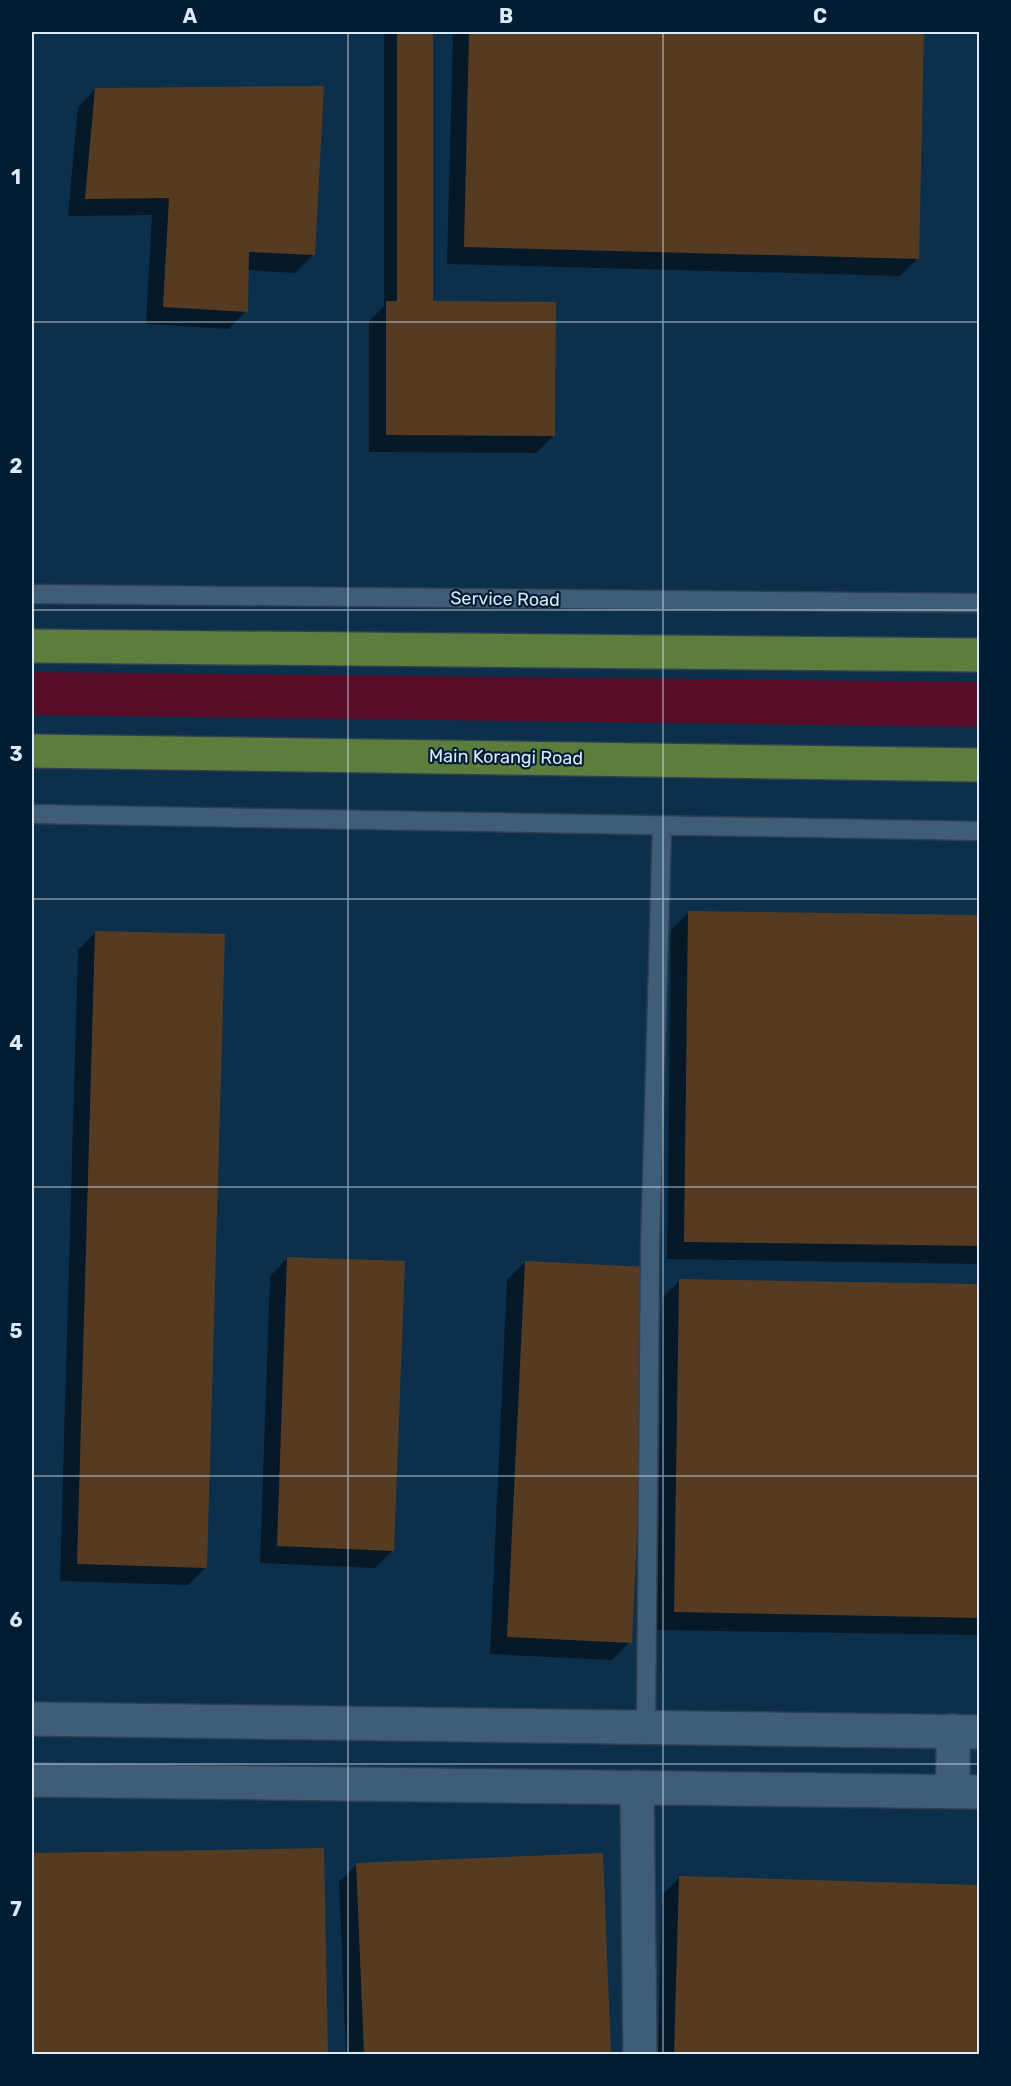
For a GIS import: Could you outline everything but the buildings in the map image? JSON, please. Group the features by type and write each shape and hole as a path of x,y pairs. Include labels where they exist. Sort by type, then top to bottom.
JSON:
{"main road":[{"path":"32,646 980,655"},
{"name":"Main Korangi Road","path":"32,751 980,765"}],"street":[{"path":"32,1719 966,1731 966,1792 32,1780"},
{"path":"637,1787 640,2055"}],"lane":[{"name":"Service Road","path":"32,594 980,603"},
{"path":"32,814 980,831"},
{"path":"646,1727 650,1250 662,827"}],"shaded area":[{"path":"32,32 979,32 979,2054 32,2054"},
{"path":"32,672 979,682 979,727 32,715"}]}
